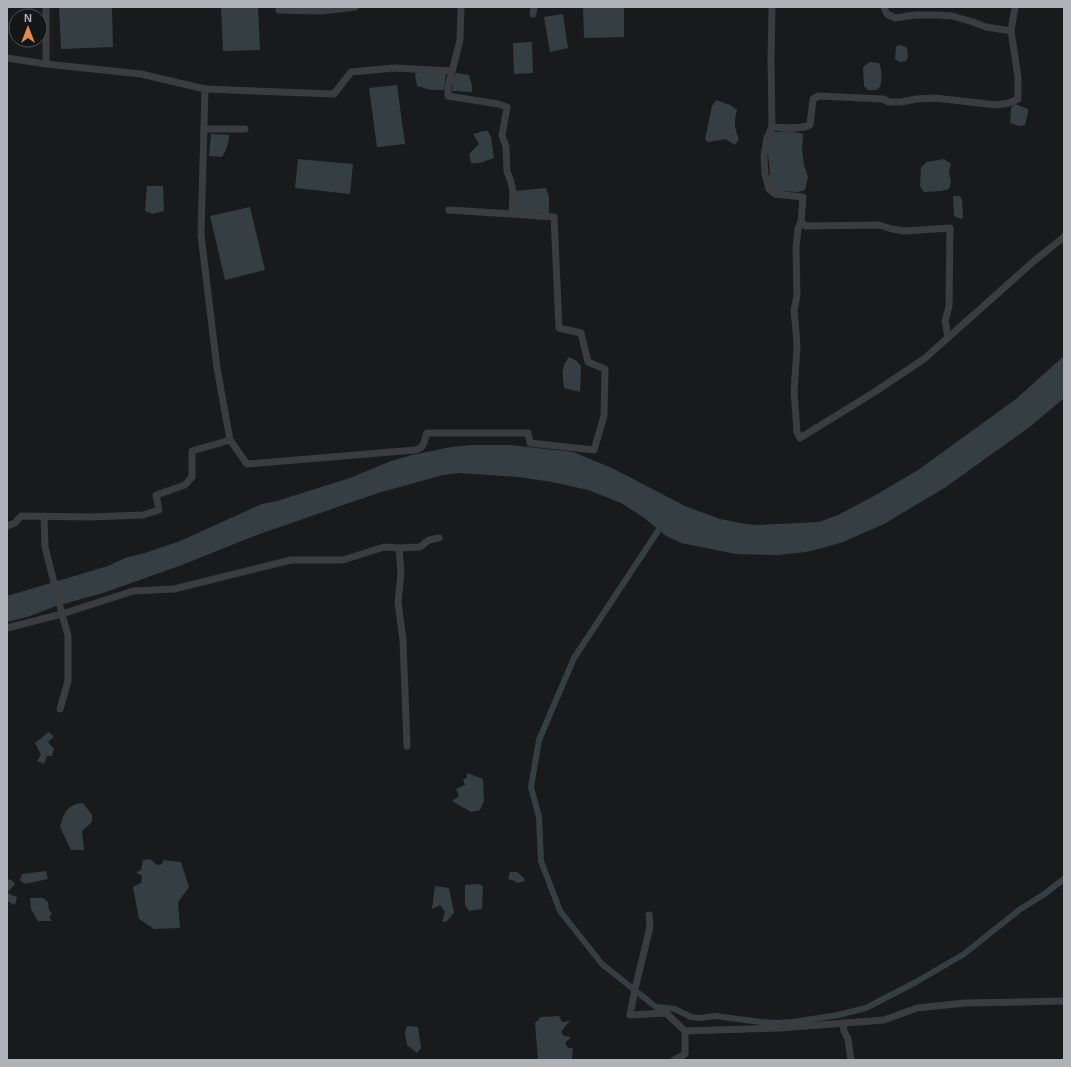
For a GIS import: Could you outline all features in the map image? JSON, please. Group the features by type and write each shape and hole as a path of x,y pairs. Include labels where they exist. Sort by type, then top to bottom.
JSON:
{"street":[{"path":"46,7 46,64"},
{"path":"279,10 322,11 355,7"},
{"path":"461,7 460,40 448,87 448,96 498,104 507,107 502,136 506,146 507,171 513,192 512,214"},
{"path":"772,7 772,127 767,138 764,156 765,174 769,189 775,194 804,198 796,248 797,296 794,310 797,348 794,391 797,432 800,438 873,393 924,359 1034,261 1064,237"},
{"path":"884,7 887,14 895,18 915,15 945,15 986,27 1011,31"},
{"path":"772,127 807,127 810,125 813,99 819,96 883,99 889,102 935,98 997,105 1009,103 1018,99 1019,85 1011,31 1015,7"},
{"path":"7,58 46,64 141,74 205,89 334,94 352,72 394,68 452,71"},
{"path":"205,89 201,235 217,368 230,440 247,464 421,449 424,446 427,433 528,433 530,443 594,450 604,416 605,369 588,362 581,333 559,328 554,217 449,210"},
{"path":"204,129 246,129"},
{"path":"801,222 806,226 879,225 904,231 950,228 949,306 945,321 948,338"},
{"path":"7,526 15,522 21,516 89,517 143,515 159,510 156,495 185,485 192,477 192,451 230,440"},
{"path":"44,516 45,547 68,636 68,680 60,709"},
{"path":"7,628 133,591 174,589 291,560 342,560 384,547 420,547 429,540 439,538"},
{"path":"398,548 401,573 398,602 403,640 407,746"},
{"path":"649,915 650,927 630,1015 666,1013 685,1031 780,1028 884,1020 917,1008 965,1003 1064,1001"},
{"path":"843,1023 844,1031 848,1039 851,1060"},
{"path":"674,1060 685,1054 685,1031"}],"shaded area":[{"path":"59,7 112,7 113,47 61,49"},
{"path":"221,7 258,7 260,50 223,51"},
{"path":"583,7 624,7 624,37 584,38"},
{"path":"563,14 568,48 550,52 544,17"},
{"path":"532,42 533,73 514,74 513,43"},
{"path":"899,45 907,48 908,57 906,61 900,62 895,59 896,47"},
{"path":"870,62 879,63 881,68 881,84 876,90 868,90 864,86 863,67"},
{"path":"420,71 446,74 444,90 431,90 417,86 415,74"},
{"path":"456,73 469,75 472,92 452,91 453,79"},
{"path":"397,85 405,144 377,147 369,88"},
{"path":"716,100 730,105 737,110 735,124 739,139 735,145 726,139 708,142 705,139 712,106"},
{"path":"1015,104 1028,109 1025,125 1019,126 1010,123 1011,108"},
{"path":"488,131 491,137 494,158 480,163 471,163 469,154 479,144 473,134"},
{"path":"790,131 803,134 802,149 804,165 808,177 805,190 798,192 773,191 769,179 770,173 767,145 772,132"},
{"path":"211,134 229,135 227,146 222,157 209,156"},
{"path":"298,159 353,164 350,194 295,188"},
{"path":"944,159 951,164 949,171 951,182 949,189 924,192 920,186 921,167 927,162"},
{"path":"147,186 163,186 164,211 152,214 145,211"},
{"path":"546,188 549,197 549,213 515,212 514,191"},
{"path":"953,196 959,196 962,199 963,218 961,219 954,216"},
{"path":"250,207 265,270 225,280 210,216"},
{"path":"1064,356 1064,398 1031,426 946,487 884,524 843,542 826,547 806,552 778,555 736,554 681,543 666,536 643,517 621,503 588,490 552,482 518,477 460,473 443,475 378,493 254,536 182,565 103,593 7,622 7,596 108,566 125,558 180,541 262,504 277,501 350,478 391,461 451,447 473,445 510,445 573,452 612,468 685,506 720,519 757,525 819,522 838,515 918,470 1016,399"},
{"path":"569,357 577,361 581,366 580,392 564,388 563,368"},
{"path":"49,732 54,737 48,742 54,749 52,756 47,756 44,764 37,761 41,755 35,743"},
{"path":"467,773 483,779 484,801 480,810 471,812 452,801 459,796 456,789 465,785 463,779 467,778"},
{"path":"83,803 92,815 92,822 82,831 84,850 71,850 60,827 67,810 73,805"},
{"path":"150,859 157,865 162,864 163,860 181,862 189,887 178,902 180,928 154,929 139,919 133,887 141,883 142,876 136,872 141,870 143,860"},
{"path":"46,871 48,879 25,884 20,880 22,874"},
{"path":"510,872 517,872 524,878 525,881 517,883 508,879"},
{"path":"7,879 11,880 15,884 7,893"},
{"path":"479,884 483,886 482,909 469,911 465,905 465,885"},
{"path":"435,886 449,888 454,913 446,922 442,921 445,912 440,905 432,909"},
{"path":"7,893 17,897 15,905 7,901"},
{"path":"30,898 43,898 48,902 49,910 52,913 49,917 52,921 38,921 31,909"},
{"path":"559,1016 562,1022 570,1021 561,1032 564,1036 571,1037 565,1043 568,1048 573,1048 572,1059 538,1060 535,1023 541,1017"},
{"path":"407,1026 418,1027 421,1048 417,1053 407,1045 405,1033"}],"waterway":[{"path":"662,525 574,658 539,740 531,787 539,817 541,861 560,911 602,964 656,1007 675,1009 691,1017 700,1018 715,1016 777,1023 838,1015 866,1008 916,982 964,954 1019,910 1043,895 1064,879"}]}
